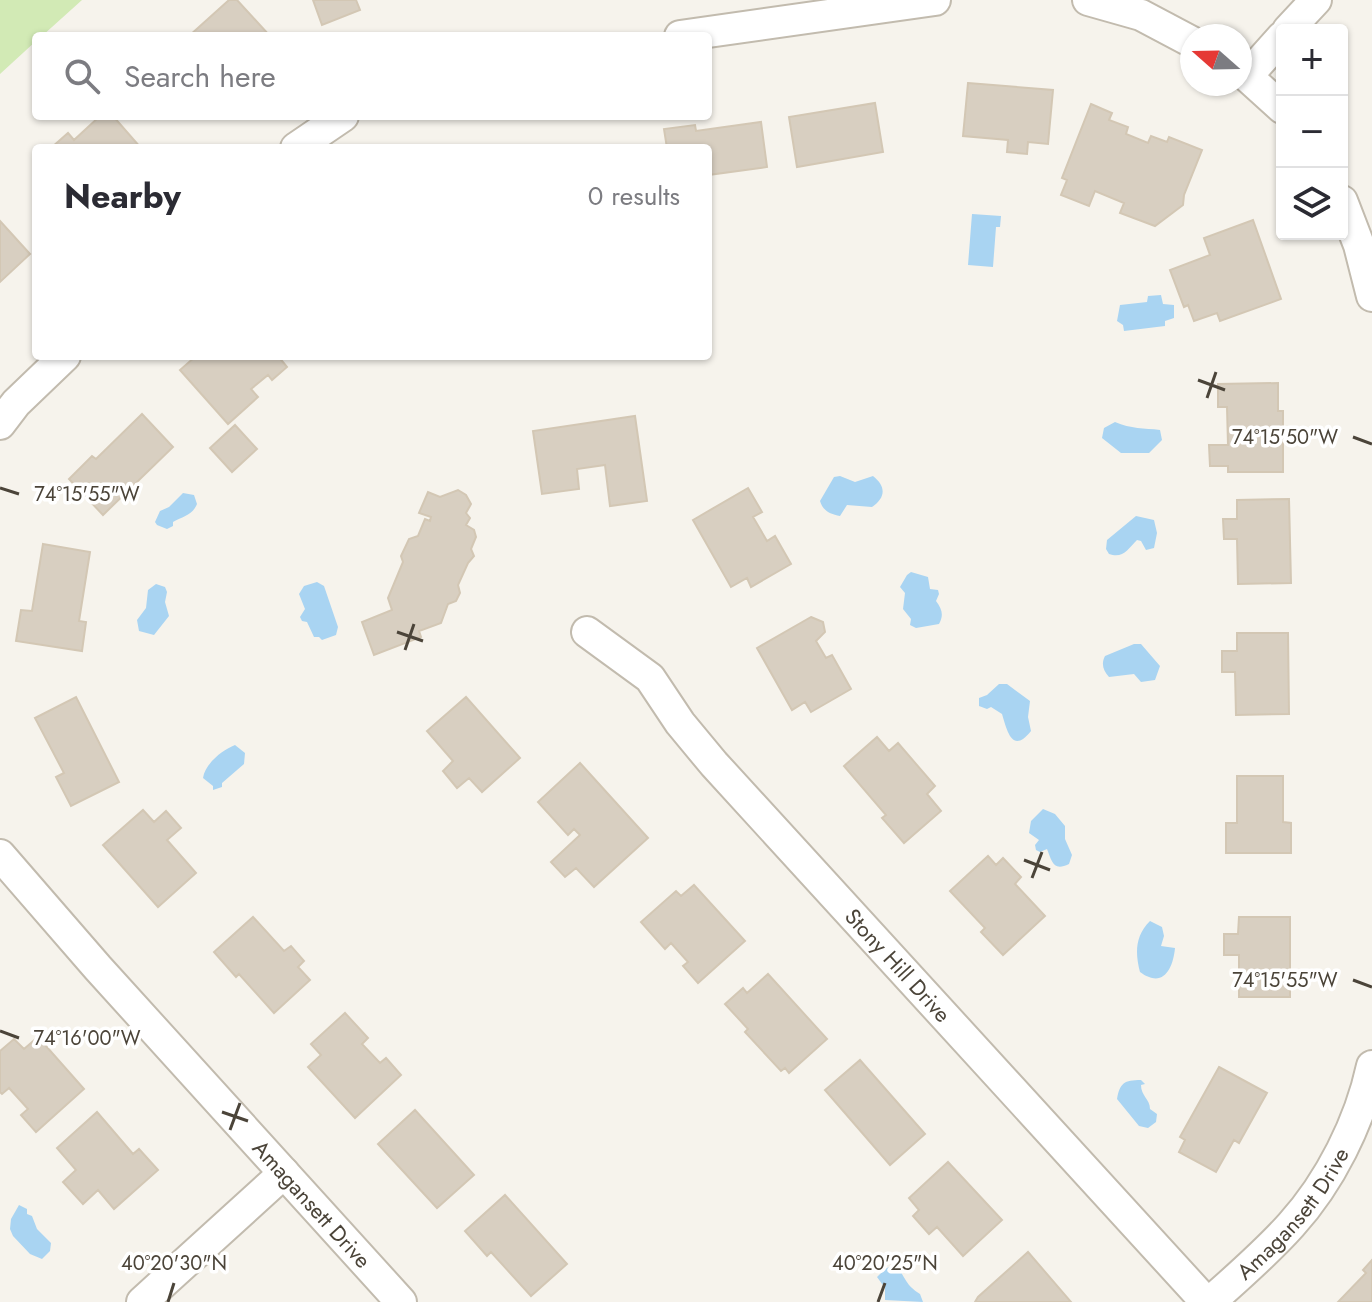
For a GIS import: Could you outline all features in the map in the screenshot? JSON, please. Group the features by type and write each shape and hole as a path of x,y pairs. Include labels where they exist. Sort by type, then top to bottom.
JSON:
{"street":[{"path":"708,32 935,0"},
{"path":"1088,0 1141,15 1180,36"},
{"path":"1294,24 1316,0"},
{"path":"1252,65 1276,43"},
{"path":"1252,80 1276,102"},
{"path":"302,144 337,120"},
{"path":"1348,217 1372,296"},
{"path":"0,424 18,400 61,360"},
{"name":"Stony Hill Drive","path":"587,632 650,678 680,723 714,764 1208,1302"},
{"name":"Amagansett Drive","path":"0,855 401,1302"},
{"name":"Amagansett Drive","path":"1208,1302 1292,1224 1313,1198 1344,1145 1361,1107 1372,1066"},
{"path":"142,1302 284,1173"}],"green space":[{"path":"0,0 82,0 46,32 32,32 32,45 0,74"}],"water":[{"path":"972,214 1001,216 1000,227 996,227 993,267 968,265"},
{"path":"1161,295 1163,304 1174,305 1174,318 1165,321 1165,326 1124,331 1123,325 1117,321 1120,305 1147,302 1148,296"},
{"path":"1115,422 1160,430 1162,440 1149,453 1121,453 1102,438 1104,428"},
{"path":"873,476 881,484 883,492 880,500 872,507 847,505 840,516 830,513 820,501 834,477 855,482"},
{"path":"183,493 194,495 197,504 193,511 167,529 157,525 155,522 160,511"},
{"path":"1136,516 1154,520 1157,533 1154,548 1146,550 1137,540 1122,554 1109,554 1107,540"},
{"path":"911,572 928,577 930,589 938,590 936,601 942,615 939,624 916,628 910,625 911,619 903,609 905,593 900,587"},
{"path":"317,582 324,586 338,627 336,635 322,640 314,637 307,622 300,617 305,609 299,594 304,586"},
{"path":"156,584 165,587 169,616 154,635 139,631 137,620 146,608 148,590"},
{"path":"1141,644 1160,666 1155,680 1141,682 1134,674 1109,677 1105,672 1105,656"},
{"path":"999,684 1007,684 1030,701 1028,717 1031,731 1019,741 1011,738 1002,714 991,707 979,706 979,698"},
{"path":"235,745 245,753 244,764 222,783 222,787 213,790 213,786 203,778 204,773 215,758"},
{"path":"1043,809 1055,814 1065,826 1065,839 1072,855 1069,864 1056,866 1047,849 1036,850 1039,840 1029,833 1031,821"},
{"path":"1150,921 1162,927 1164,936 1161,946 1175,948 1169,969 1161,977 1155,978 1140,972 1137,958 1139,939"},
{"path":"1141,1080 1145,1084 1141,1085 1141,1089 1150,1109 1157,1114 1156,1122 1148,1128 1139,1126 1117,1099 1124,1084"},
{"path":"19,1205 27,1209 37,1229 51,1243 50,1251 42,1259 30,1254 10,1229 11,1219"},
{"path":"893,1265 920,1294 923,1302 885,1300 885,1288 877,1277"}],"building":[{"path":"229,0 237,0 266,32 193,32"},
{"path":"313,0 356,0 360,10 322,25"},
{"path":"968,83 1053,90 1048,144 1028,142 1027,154 1007,152 1008,140 963,136"},
{"path":"875,103 883,152 797,167 789,117"},
{"path":"1091,104 1112,113 1109,120 1128,127 1126,134 1148,143 1151,136 1167,142 1169,137 1202,150 1183,205 1155,226 1120,213 1124,203 1095,191 1089,206 1061,195 1067,180 1062,178"},
{"path":"96,120 116,120 138,144 56,144 68,133 74,140"},
{"path":"761,122 767,167 712,174 712,144 666,144 664,129 695,125 696,131"},
{"path":"1253,220 1281,299 1220,321 1217,313 1194,321 1188,305 1184,307 1170,270 1210,255 1204,238"},
{"path":"0,221 30,254 0,282"},
{"path":"191,360 281,360 287,367 272,380 268,375 251,389 258,397 228,424 180,370"},
{"path":"1278,383 1278,411 1283,411 1283,472 1228,472 1228,466 1210,466 1209,445 1228,445 1227,407 1218,407 1218,384"},
{"path":"142,414 173,447 103,515 69,479 92,456 96,459"},
{"path":"635,416 647,501 610,506 605,465 577,469 579,489 542,494 533,431"},
{"path":"235,425 257,449 232,472 210,448"},
{"path":"748,488 762,512 753,517 767,541 775,536 791,564 751,587 747,578 731,587 693,520"},
{"path":"458,490 466,495 471,504 466,513 470,518 466,525 474,530 476,537 471,549 474,556 458,585 460,593 456,601 448,604 441,623 419,631 421,637 374,655 362,622 392,610 388,598 403,562 401,556 409,539 418,536 425,519 430,521 431,517 419,513 428,492 440,497"},
{"path":"1289,499 1291,583 1238,584 1237,539 1224,539 1223,519 1237,519 1237,500"},
{"path":"43,544 90,552 79,621 86,622 82,651 16,641 21,610 32,611"},
{"path":"811,617 823,622 825,632 816,641 826,658 832,655 851,689 811,712 805,702 792,710 757,648"},
{"path":"1237,633 1288,633 1289,714 1236,715 1235,672 1222,672 1222,651 1237,651"},
{"path":"76,697 119,782 71,806 56,777 64,773 35,718"},
{"path":"466,697 520,758 482,792 469,778 457,788 443,771 453,761 427,731"},
{"path":"877,737 889,751 898,743 935,786 927,794 941,811 904,843 882,818 886,815 844,766"},
{"path":"580,763 648,838 594,887 576,868 565,877 551,862 580,835 574,829 568,835 538,802"},
{"path":"1237,776 1283,776 1283,822 1291,823 1291,853 1226,853 1226,823 1237,823"},
{"path":"143,810 154,822 166,811 181,828 167,840 196,873 158,907 103,845"},
{"path":"988,856 996,865 1003,858 1021,877 1015,884 1045,916 1003,955 981,932 985,928 950,891"},
{"path":"694,885 745,941 698,983 683,966 688,962 671,943 665,949 641,922 676,891 681,896"},
{"path":"253,917 284,951 291,946 304,961 298,967 310,980 274,1013 214,952"},
{"path":"1239,917 1290,917 1290,997 1239,997 1239,955 1224,955 1224,934 1238,934"},
{"path":"768,974 827,1039 789,1073 785,1068 781,1071 745,1032 748,1029 725,1004 743,988 747,993"},
{"path":"345,1013 368,1038 362,1044 380,1063 386,1058 401,1075 355,1118 308,1067 321,1055 311,1044"},
{"path":"38,1037 84,1089 36,1132 21,1115 28,1109 9,1088 2,1094 0,1092 0,1051 14,1039 24,1049"},
{"path":"860,1060 925,1134 890,1165 825,1090"},
{"path":"1219,1067 1267,1093 1239,1143 1234,1140 1216,1172 1179,1152 1185,1140 1180,1137"},
{"path":"415,1110 474,1175 437,1208 378,1144"},
{"path":"97,1112 133,1154 139,1149 158,1170 114,1209 98,1190 83,1204 63,1182 76,1170 57,1148"},
{"path":"948,1162 1002,1220 963,1256 937,1227 929,1234 913,1216 919,1210 909,1198"},
{"path":"505,1195 567,1264 531,1296 491,1252 487,1256 465,1231"},
{"path":"1028,1252 1071,1302 975,1302 978,1297"},
{"path":"1372,1260 1372,1302 1338,1302 1366,1273 1363,1270"}]}
